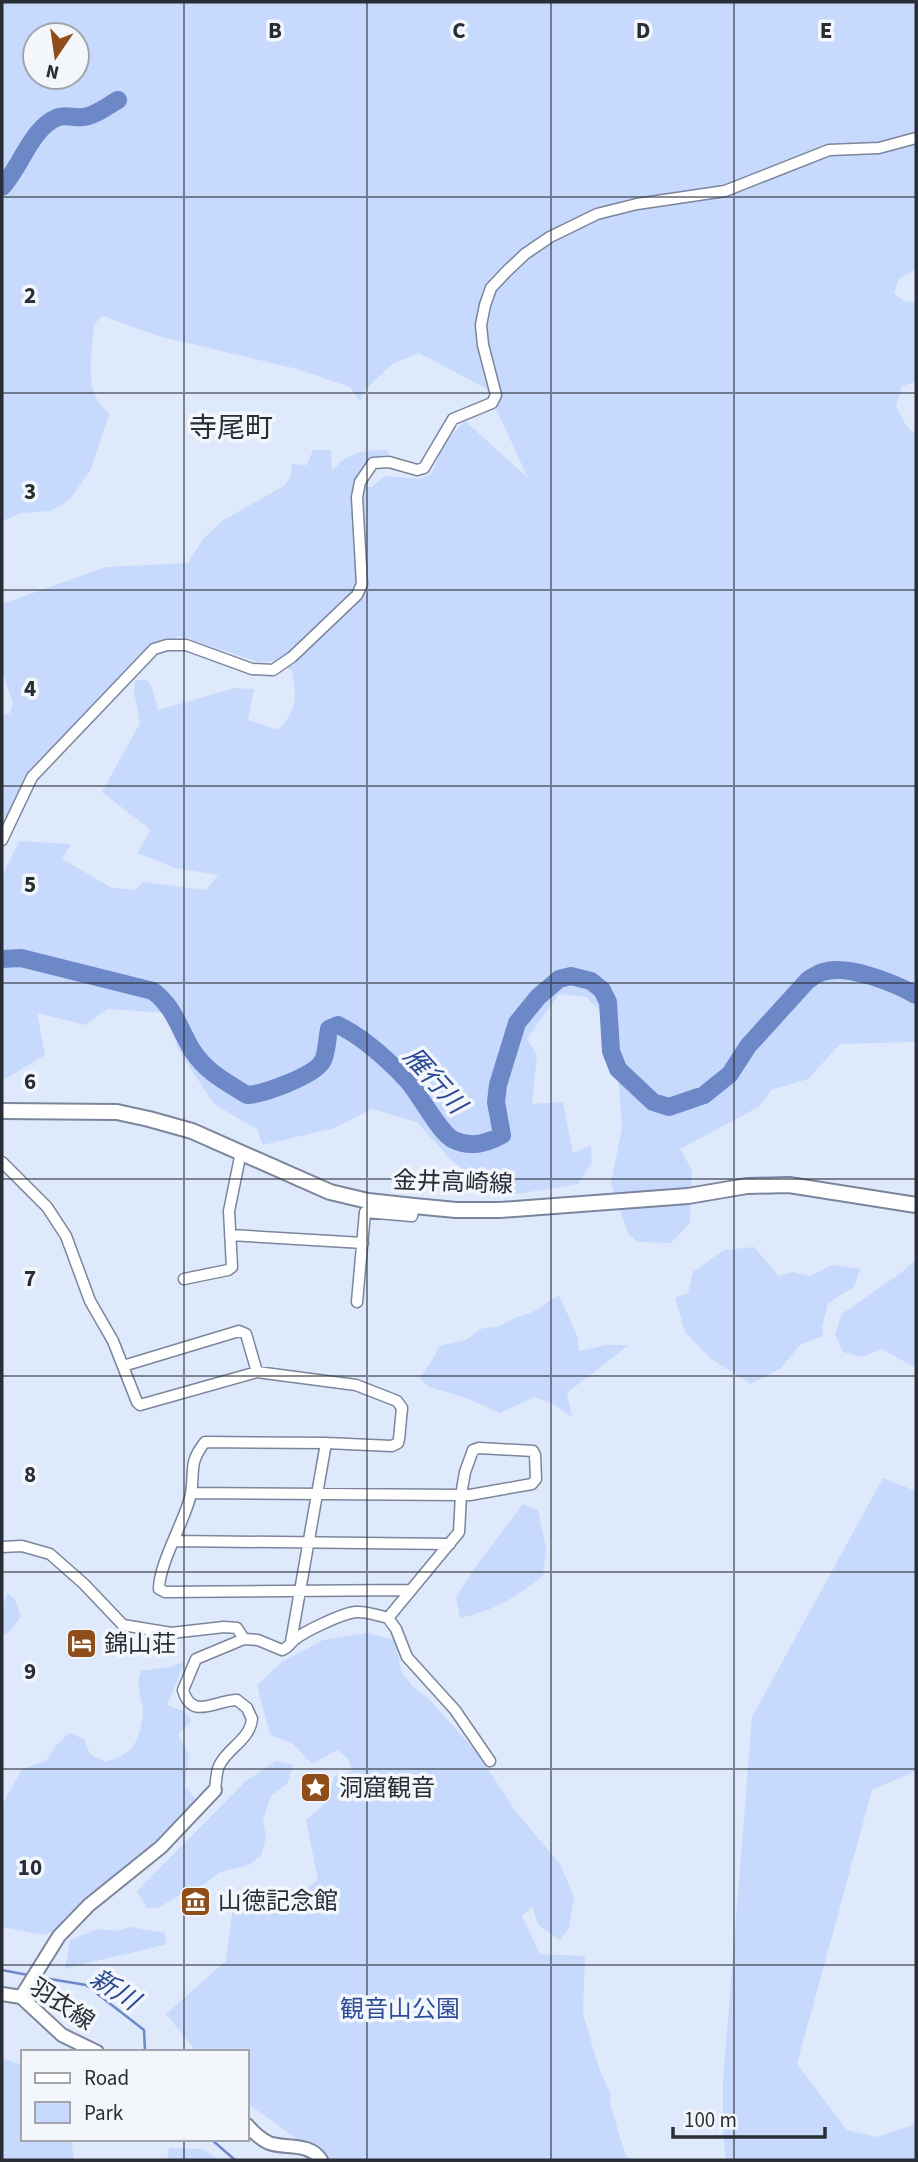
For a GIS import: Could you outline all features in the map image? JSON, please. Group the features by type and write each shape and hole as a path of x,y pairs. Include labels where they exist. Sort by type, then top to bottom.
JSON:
{"main road":[{"name":"金井高崎線","path":"2,1111 117,1112 192,1131 330,1192 368,1201 414,1206 456,1210 500,1209 688,1196 747,1186 789,1185 916,1205"}],"street":[{"path":"2,840 32,777 154,649 167,645 186,645 252,669 273,670 292,657 357,595 362,584 357,497 360,482 373,463 389,462 417,470 424,468 453,419 492,403 496,395 482,345 481,325 485,304 491,289 525,254 550,237 597,214 637,204 725,191 829,150 879,148 916,138"},
{"path":"184,1279 232,1267 229,1211 240,1152"},
{"path":"2,1162 47,1207 66,1236 90,1301 113,1341 137,1402 144,1405 257,1372 356,1385 397,1401 402,1408 396,1446 205,1441 191,1468 191,1493 159,1585 161,1591 409,1590"},
{"path":"357,1302 365,1212 412,1216 414,1206"},
{"path":"230,1235 363,1243"},
{"path":"122,1366 239,1331 246,1334 257,1372"},
{"path":"21,1997 59,1936 89,1905 161,1847 215,1790 219,1767 227,1754 247,1734 252,1719 247,1708 237,1700 194,1707 187,1702 183,1690 200,1655 244,1639 258,1640 282,1650 291,1645 326,1443"},
{"path":"191,1493 317,1494 461,1495 470,1495 532,1484 536,1479 535,1453 529,1450 475,1449 471,1453 461,1495 460,1528 450,1544 388,1618"},
{"path":"174,1541 450,1544"},
{"path":"2,1546 22,1546 50,1554 84,1584 123,1625 171,1633 237,1628 244,1639"},
{"path":"291,1642 321,1625 354,1612 388,1618 407,1657 455,1710 490,1761"},
{"name":"羽衣線","path":"2,1994 21,1997 62,2035 93,2050"},
{"path":"248,2126 269,2143 304,2148 318,2155 321,2160"}],"green space":[{"path":"2,2 916,2 916,269 899,279 894,293 904,301 916,302 916,382 902,386 896,406 906,425 916,435 916,1042 840,1044 808,1079 771,1090 760,1106 680,1149 692,1170 690,1223 671,1243 637,1242 628,1233 611,1183 622,1128 619,1086 602,1013 586,997 559,994 527,1039 537,1055 532,1104 563,1102 573,1153 591,1146 592,1162 578,1184 498,1197 449,1158 417,1122 372,1109 334,1128 263,1145 257,1129 214,1104 178,1049 166,1013 108,1009 85,1025 37,1013 45,1055 2,1081 2,877 19,841 71,844 62,859 112,888 135,890 143,882 206,890 218,875 175,868 137,853 151,830 102,792 140,723 134,692 135,680 147,680 158,710 235,688 254,689 248,720 278,730 292,710 295,689 292,671 277,661 258,662 180,636 150,645 28,777 2,826 2,716 10,713 13,703 2,671 2,604 106,567 188,563 203,539 222,521 285,485 291,475 292,464 307,465 313,450 331,450 332,471 356,453 387,450 389,455 368,460 353,486 371,487 385,476 420,479 431,474 445,442 465,421 528,478 487,389 419,353 392,364 364,391 360,402 350,387 297,369 158,336 103,316 94,324 91,372 95,394 109,414 90,471 70,499 51,511 22,513 2,521"},
{"path":"754,1247 779,1276 793,1272 810,1276 832,1265 860,1269 854,1287 828,1303 822,1328 823,1336 800,1345 781,1368 751,1384 710,1358 685,1332 675,1298 688,1293 693,1272 724,1250"},
{"path":"916,1259 916,1368 882,1349 862,1357 843,1352 835,1334 842,1314"},
{"path":"559,1295 578,1338 579,1351 606,1345 629,1345 567,1393 572,1417 551,1403 534,1397 500,1413 466,1398 429,1387 420,1378 439,1346 466,1340 480,1329 500,1326 533,1312"},
{"path":"883,1478 913,1490 916,1487 916,1771 872,1790 797,2064 847,2130 877,2137 916,2124 916,2160 726,2160 723,2081 752,1717"},
{"path":"523,1504 538,1510 546,1548 543,1576 504,1602 460,1618 456,1597"},
{"path":"7,1594 14,1598 21,1617 9,1632 2,1636 2,1608"},
{"name":"観音山公園","path":"367,1633 395,1640 401,1671 478,1754 517,1813 560,1864 574,1897 569,1928 560,1940 538,1925 532,1906 522,1916 540,1954 585,1956 583,2014 599,2068 611,2095 610,2104 626,2156 631,2160 326,2160 248,2104 248,2050 195,2050 166,2014 226,1961 233,1906 263,1894 302,1890 318,1880 306,1820 329,1800 334,1776 353,1771 348,1759 337,1750 312,1764 293,1744 270,1735 257,1685 282,1662 323,1640"},
{"path":"185,1662 167,1705 183,1711 192,1720 178,1735 189,1754 185,1786 198,1802 178,1818 154,1845 88,1898 59,1929 44,1935 2,1927 2,1807 22,1769 46,1761 69,1733 84,1739 90,1754 106,1762 126,1753 137,1740 143,1717 139,1685 141,1671"},
{"path":"276,1761 293,1765 287,1784 271,1796 263,1820 266,1837 261,1856 249,1865 220,1872 206,1883 158,1908 147,1908 137,1891 246,1781"},
{"path":"130,1927 165,1933 166,1944 65,1969 70,1940 98,1929 115,1931"},
{"path":"2,2058 21,2064 21,2141 71,2141 74,2160 2,2160"},
{"path":"169,2148 203,2149 219,2160 167,2160"}],"waterway":[{"path":"2,187 33,139 48,123 59,117 92,115 118,100"},
{"name":"雁行川","path":"2,959 21,958 153,991 171,1011 192,1050 204,1065 247,1095 288,1083 317,1067 325,1055 329,1029 338,1025 366,1042 400,1072 448,1136 473,1144 502,1135 496,1102 498,1085 517,1023 538,997 559,979 571,976 591,981 602,990 608,1002 611,1051 618,1069 653,1102 669,1107 704,1095 730,1074 748,1046 808,980 819,973 833,970 858,973 883,980 916,995"},
{"name":"新川","path":"2,1970 28,1975"},
{"name":"新川","path":"38,1977 86,1985 144,2030 145,2050"},
{"name":"新川","path":"213,2141 235,2160"}],"place":[{"name":"錦山荘","path":"81,1644"},
{"name":"洞窟観音","path":"316,1788"},
{"name":"山徳記念館","path":"195,1901"}],"district":[{"name":"寺尾町","path":"231,427"}]}
